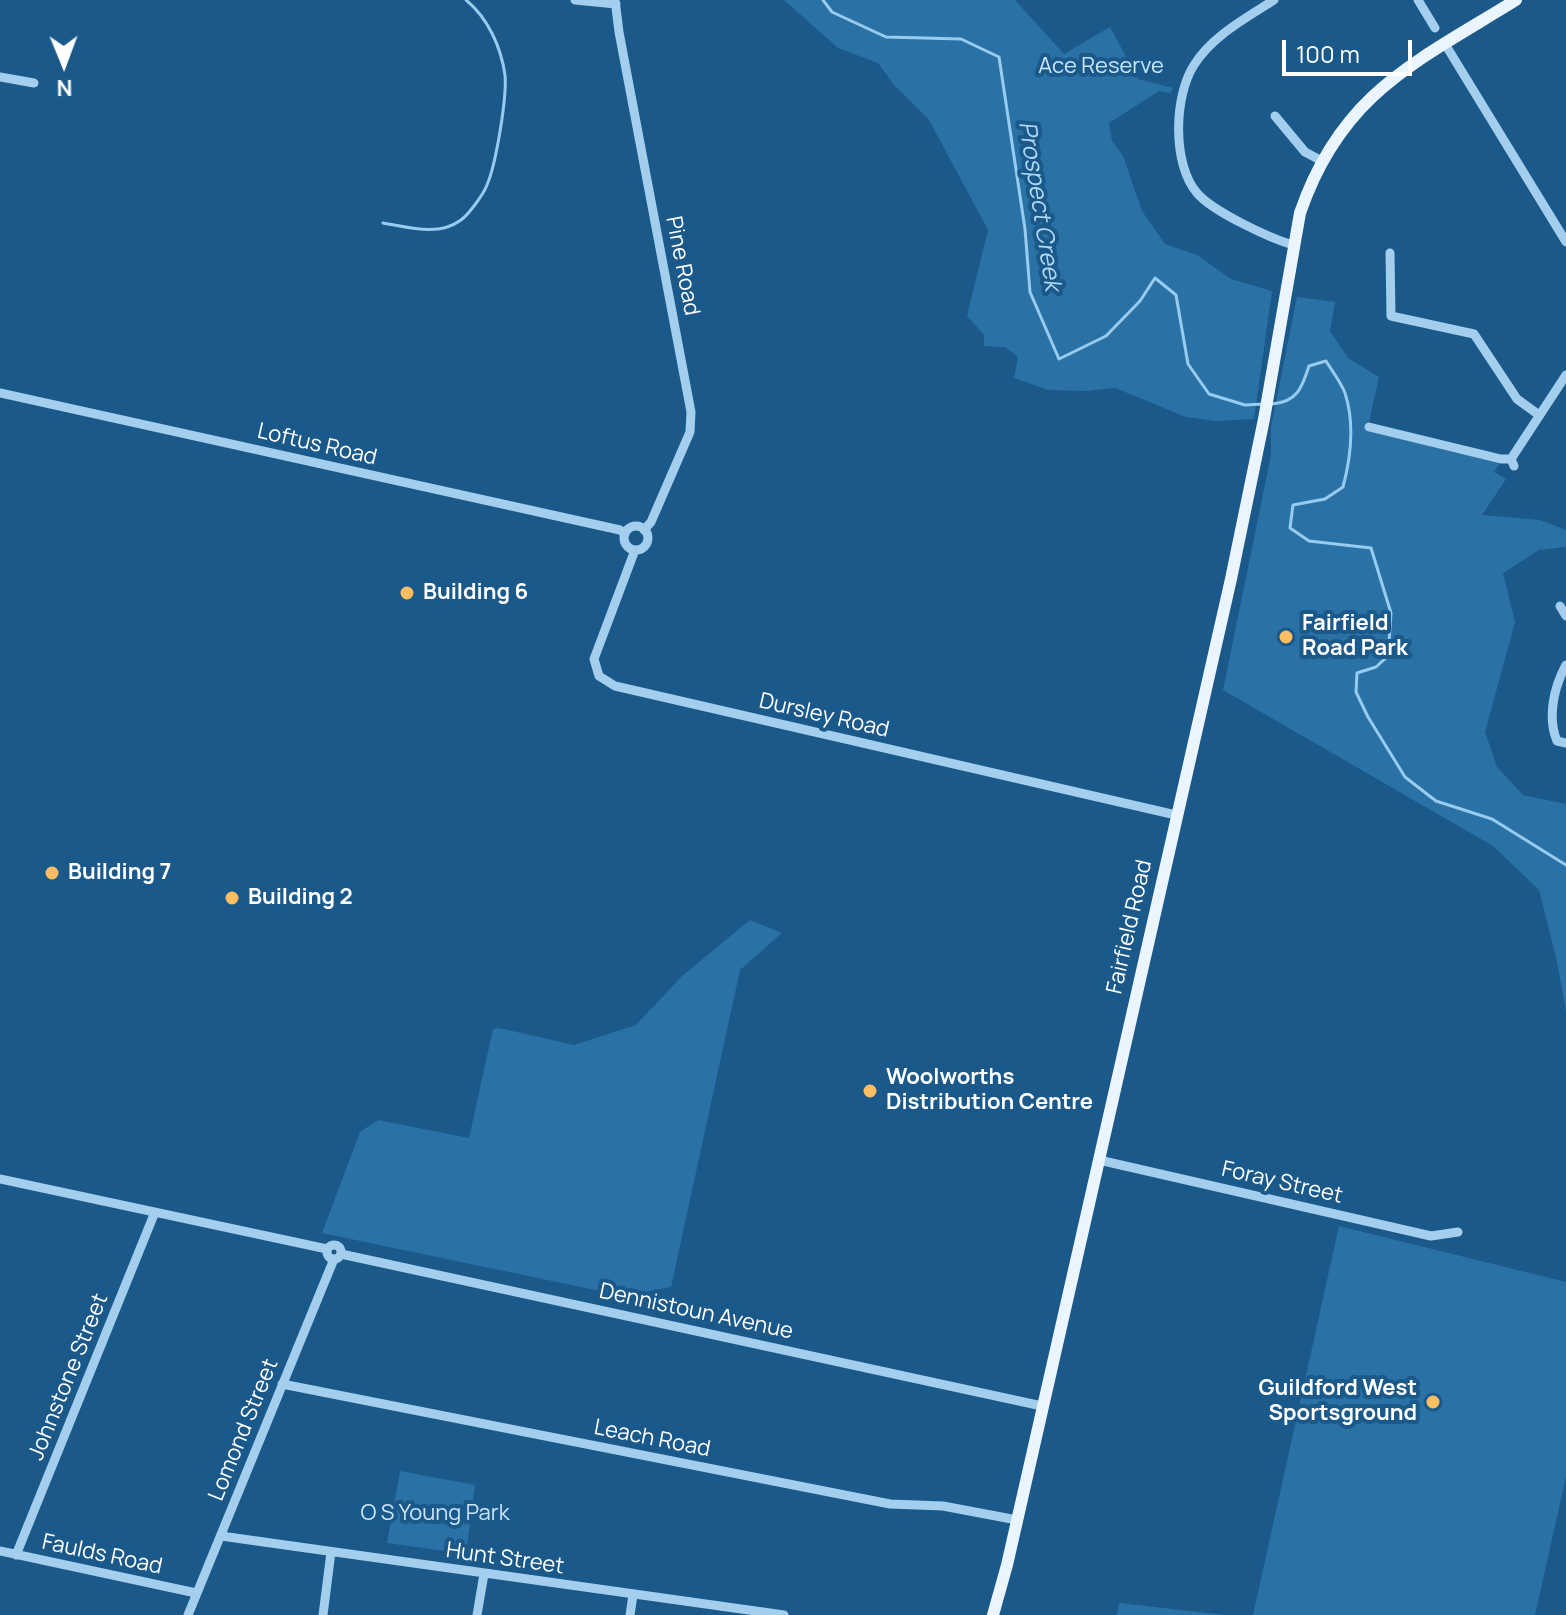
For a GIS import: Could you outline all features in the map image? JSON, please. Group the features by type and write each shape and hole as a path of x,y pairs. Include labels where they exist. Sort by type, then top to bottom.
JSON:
{"main road":[{"name":"Fairfield Road","path":"993,1615 1231,579 1264,419 1300,213 1322,161 1344,125 1365,101 1389,80 1516,0"}],"street":[{"path":"575,0 616,2"},
{"path":"1274,0 1217,39 1194,64 1182,94 1180,142 1186,174 1202,199 1268,236 1293,245"},
{"path":"1418,0 1435,28"},
{"name":"Pine Road","path":"616,2 691,412 690,432 651,522 644,530"},
{"path":"1445,44 1566,242"},
{"path":"0,77 34,83"},
{"path":"1275,116 1305,152 1322,161"},
{"path":"1390,253 1391,316 1474,334 1517,399 1539,415"},
{"path":"1369,427 1512,462 1566,375"},
{"name":"Loftus Road","path":"0,393 625,534"},
{"path":"634,527 644,530 648,536 647,543 635,550 626,544 625,534 634,527"},
{"name":"Dursley Road","path":"635,550 594,659 599,676 615,686 1176,815"},
{"path":"1560,606 1566,616"},
{"path":"1566,665 1557,683 1551,728 1557,741 1566,743"},
{"name":"Foray Street","path":"1099,1160 1431,1236 1458,1232"},
{"path":"0,1179 327,1249 328,1256 338,1257"},
{"name":"Johnstone Street","path":"16,1555 155,1212"},
{"name":"Dennistoun Avenue","path":"338,1257 1042,1406"},
{"name":"Lomond Street","path":"188,1615 282,1384 338,1257"},
{"name":"Leach Road","path":"282,1384 875,1501 904,1506 943,1506 1017,1520"},
{"name":"Hunt Street","path":"221,1536 783,1615"},
{"name":"Faulds Road","path":"0,1551 196,1593"},
{"path":"323,1615 331,1552"},
{"path":"477,1615 484,1574"},
{"path":"630,1615 633,1595"}],"green space":[{"name":"Ace Reserve","path":"784,0 1015,0 1064,54 1110,27 1138,79 1173,88 1171,93 1159,91 1109,123 1112,141 1123,156 1142,211 1165,244 1197,255 1231,279 1272,291 1254,419 1216,421 1186,417 1115,388 1048,390 1014,378 1018,357 1005,347 984,346 984,335 967,316 988,230 929,120 894,85 878,63 838,48"},
{"name":"Fairfield Road Park","path":"1297,297 1335,302 1330,331 1348,358 1379,377 1367,431 1500,463 1494,472 1506,479 1482,515 1540,520 1566,530 1566,547 1539,550 1503,573 1515,622 1485,732 1497,767 1523,795 1566,804 1566,1011 1539,890 1493,846 1223,690 1271,455 1271,427"},
{"path":"750,920 782,933 740,970 671,1287 624,1296 322,1233 360,1132 378,1120 469,1138 493,1029 574,1045 636,1025 682,976"},
{"name":"Guildford West Sportsground","path":"1339,1226 1566,1282 1566,1477 1535,1615 1253,1615"},
{"name":"O S Young Park","path":"400,1471 475,1485 466,1554 387,1543"},
{"path":"1119,1603 1225,1615 1117,1615"}],"waterway":[{"path":"383,223 423,229 452,225 468,213 487,185 500,131 505,75 492,34 481,15 466,0"},
{"name":"Prospect Creek","path":"823,0 832,12 886,37 961,39 999,57 1025,229 1030,292 1059,359 1106,336 1140,301 1155,278 1176,295 1188,364 1209,394 1245,405 1264,404"},
{"name":"Prospect Creek","path":"1272,404 1293,397 1301,387 1309,366 1326,361 1345,393 1351,440 1343,487 1325,499 1293,505 1290,528 1309,541 1371,548 1391,613 1388,656 1376,667 1357,673 1356,692 1405,777 1436,801 1492,819 1566,865"}],"place":[{"name":"Building 6","path":"407,593"},
{"name":"Fairfield Road Park","path":"1286,637"},
{"name":"Building 7","path":"52,873"},
{"name":"Building 2","path":"232,898"},
{"name":"Woolworths Distribution Centre","path":"870,1091"},
{"name":"Guildford West Sportsground","path":"1433,1402"}]}
